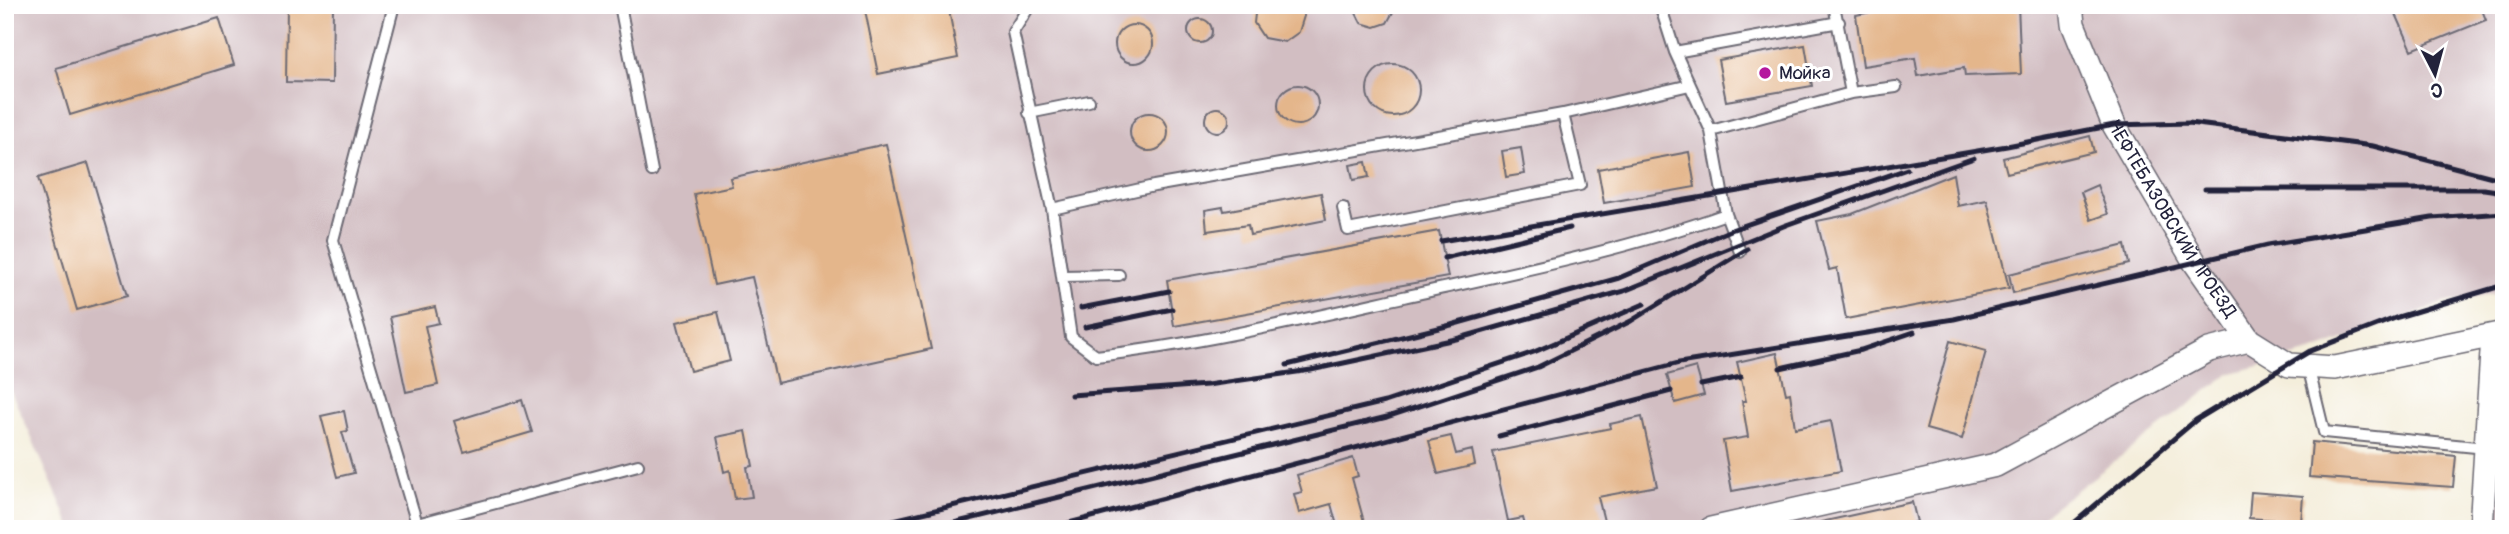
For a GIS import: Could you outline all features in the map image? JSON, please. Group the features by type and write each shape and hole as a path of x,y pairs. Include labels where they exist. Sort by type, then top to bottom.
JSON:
{"street":[{"name":"НЕФТЕБАЗОВСКИЙ ПРОЕЗД","path":"2071,5 2073,24 2114,125 2194,261 2249,340 2289,365 2335,368 2498,334"},
{"path":"2481,529 2498,334"},
{"path":"1711,529 1996,465 2209,350 2249,340"}],"lane":[{"path":"394,5 333,240 417,524 638,465"},
{"path":"620,5 652,171"},
{"path":"1030,5 1013,32 1052,209 1071,337 1096,356 1177,347 1457,285 1672,233 1726,214"},
{"path":"1660,5 1675,52 1711,131 1726,214 1740,252"},
{"path":"1834,5 1851,93"},
{"path":"1675,52 1839,22"},
{"path":"1052,209 1154,186 1563,114 1690,85"},
{"path":"1711,131 1851,93 1896,87"},
{"path":"1029,113 1090,101"},
{"path":"1343,208 1348,230 1580,185 1563,114"},
{"path":"1062,276 1119,275"},
{"path":"2308,366 2324,432 2486,448"}],"shaded area":[{"path":"5,5 2504,5 2504,331 2501,292 2443,303 2311,352 2229,374 2044,515 2033,529 72,529 5,378"},
{"path":"2504,394 2504,529 2496,529"}],"building":[{"path":"287,5 333,5 332,83 286,82"},
{"path":"864,5 948,5 958,58 878,74"},
{"path":"1256,5 1302,5 1304,16 1299,32 1285,42 1264,38 1254,23"},
{"path":"1352,5 1397,5 1387,23 1375,27 1361,23"},
{"path":"1906,5 2018,5 2021,74 1965,76 1964,68 1918,76 1915,58 1863,66 1856,15"},
{"path":"2392,5 2480,5 2486,20 2412,50"},
{"path":"219,18 234,65 70,115 56,68"},
{"path":"1200,19 1209,22 1212,31 1209,40 1200,43 1191,40 1188,31 1191,22"},
{"path":"1134,25 1147,31 1153,44 1147,57 1134,63 1121,57 1115,44 1121,31"},
{"name":"Мойка","path":"1805,45 1812,86 1726,101 1718,60"},
{"path":"1393,64 1403,66 1411,72 1417,80 1417,100 1411,108 1403,114 1393,116 1383,114 1375,108 1369,100 1367,90 1369,80 1375,72 1383,66"},
{"path":"1298,85 1312,91 1318,105 1312,119 1298,125 1284,119 1278,105 1284,91"},
{"path":"1217,108 1226,111 1229,120 1226,129 1217,132 1208,129 1205,120 1208,111"},
{"path":"1149,113 1162,119 1168,132 1162,145 1149,151 1136,145 1130,132 1136,119"},
{"path":"2090,136 2094,152 2007,173 2003,158"},
{"path":"886,144 931,349 777,383 752,277 714,285 694,194 732,186 730,178"},
{"path":"1521,148 1525,174 1506,177 1502,151"},
{"path":"1689,152 1695,187 1604,203 1598,169"},
{"path":"1366,162 1369,177 1353,180 1350,165"},
{"path":"88,163 127,296 77,310 38,178"},
{"path":"1953,174 1958,206 1987,200 2009,288 1846,319 1837,268 1829,270 1817,221 1852,214"},
{"path":"2097,185 2108,214 2091,220 2081,192"},
{"path":"1321,193 1326,220 1250,235 1248,225 1207,231 1205,210 1223,207 1224,211"},
{"path":"1439,231 1448,277 1174,326 1167,280"},
{"path":"2125,245 2129,264 2013,293 2009,274"},
{"path":"435,307 439,323 425,326 438,385 406,392 390,317"},
{"path":"718,312 730,361 690,371 677,322"},
{"path":"1950,341 1986,351 1962,439 1926,429"},
{"path":"1777,353 1786,394 1790,393 1795,428 1831,421 1841,471 1732,491 1723,441 1748,437 1742,401 1746,401 1737,362"},
{"path":"1696,367 1704,395 1675,403 1667,375"},
{"path":"522,400 532,432 464,452 454,421"},
{"path":"344,411 348,431 342,432 354,473 337,477 321,416"},
{"path":"1642,417 1657,486 1598,497 1606,529 1526,529 1523,518 1508,521 1493,452 1611,428 1610,424"},
{"path":"746,431 753,466 747,467 752,497 735,499 730,470 724,472 717,437"},
{"path":"1451,436 1456,454 1472,450 1475,465 1438,474 1429,441"},
{"path":"2312,442 2456,456 2453,487 2309,477"},
{"path":"1353,458 1358,476 1352,478 1366,529 1338,529 1331,504 1299,513 1294,494 1302,492 1297,475"},
{"path":"2251,492 2303,496 2301,522 2249,518"},
{"path":"1912,502 1917,522 1885,529 1822,529 1821,522"}],"railway":[{"path":"1441,241 2007,146 2114,125 2189,123 2373,146 2504,180"},
{"path":"1071,395 1207,385 1311,370 1456,339 1624,291 1786,225 1974,158"},
{"path":"1287,365 1451,325 1619,278 1731,230 1907,169"},
{"path":"2205,189 2484,189 2504,192"},
{"path":"1046,529 1679,363 1954,319 2268,245 2432,218 2504,213"},
{"path":"1444,258 1570,228"},
{"path":"929,529 1387,417 1538,367 1631,321 1747,249"},
{"path":"2067,529 2196,420 2310,351 2398,317 2504,285"},
{"path":"1081,308 1169,291"},
{"path":"856,529 1385,402 1534,352 1644,304"},
{"path":"1085,327 1172,309"},
{"path":"1780,368 1861,350 1914,332"},
{"path":"1701,385 1741,377"},
{"path":"1499,436 1671,391"}],"place":[{"name":"Мойка","path":"1765,73"}]}
